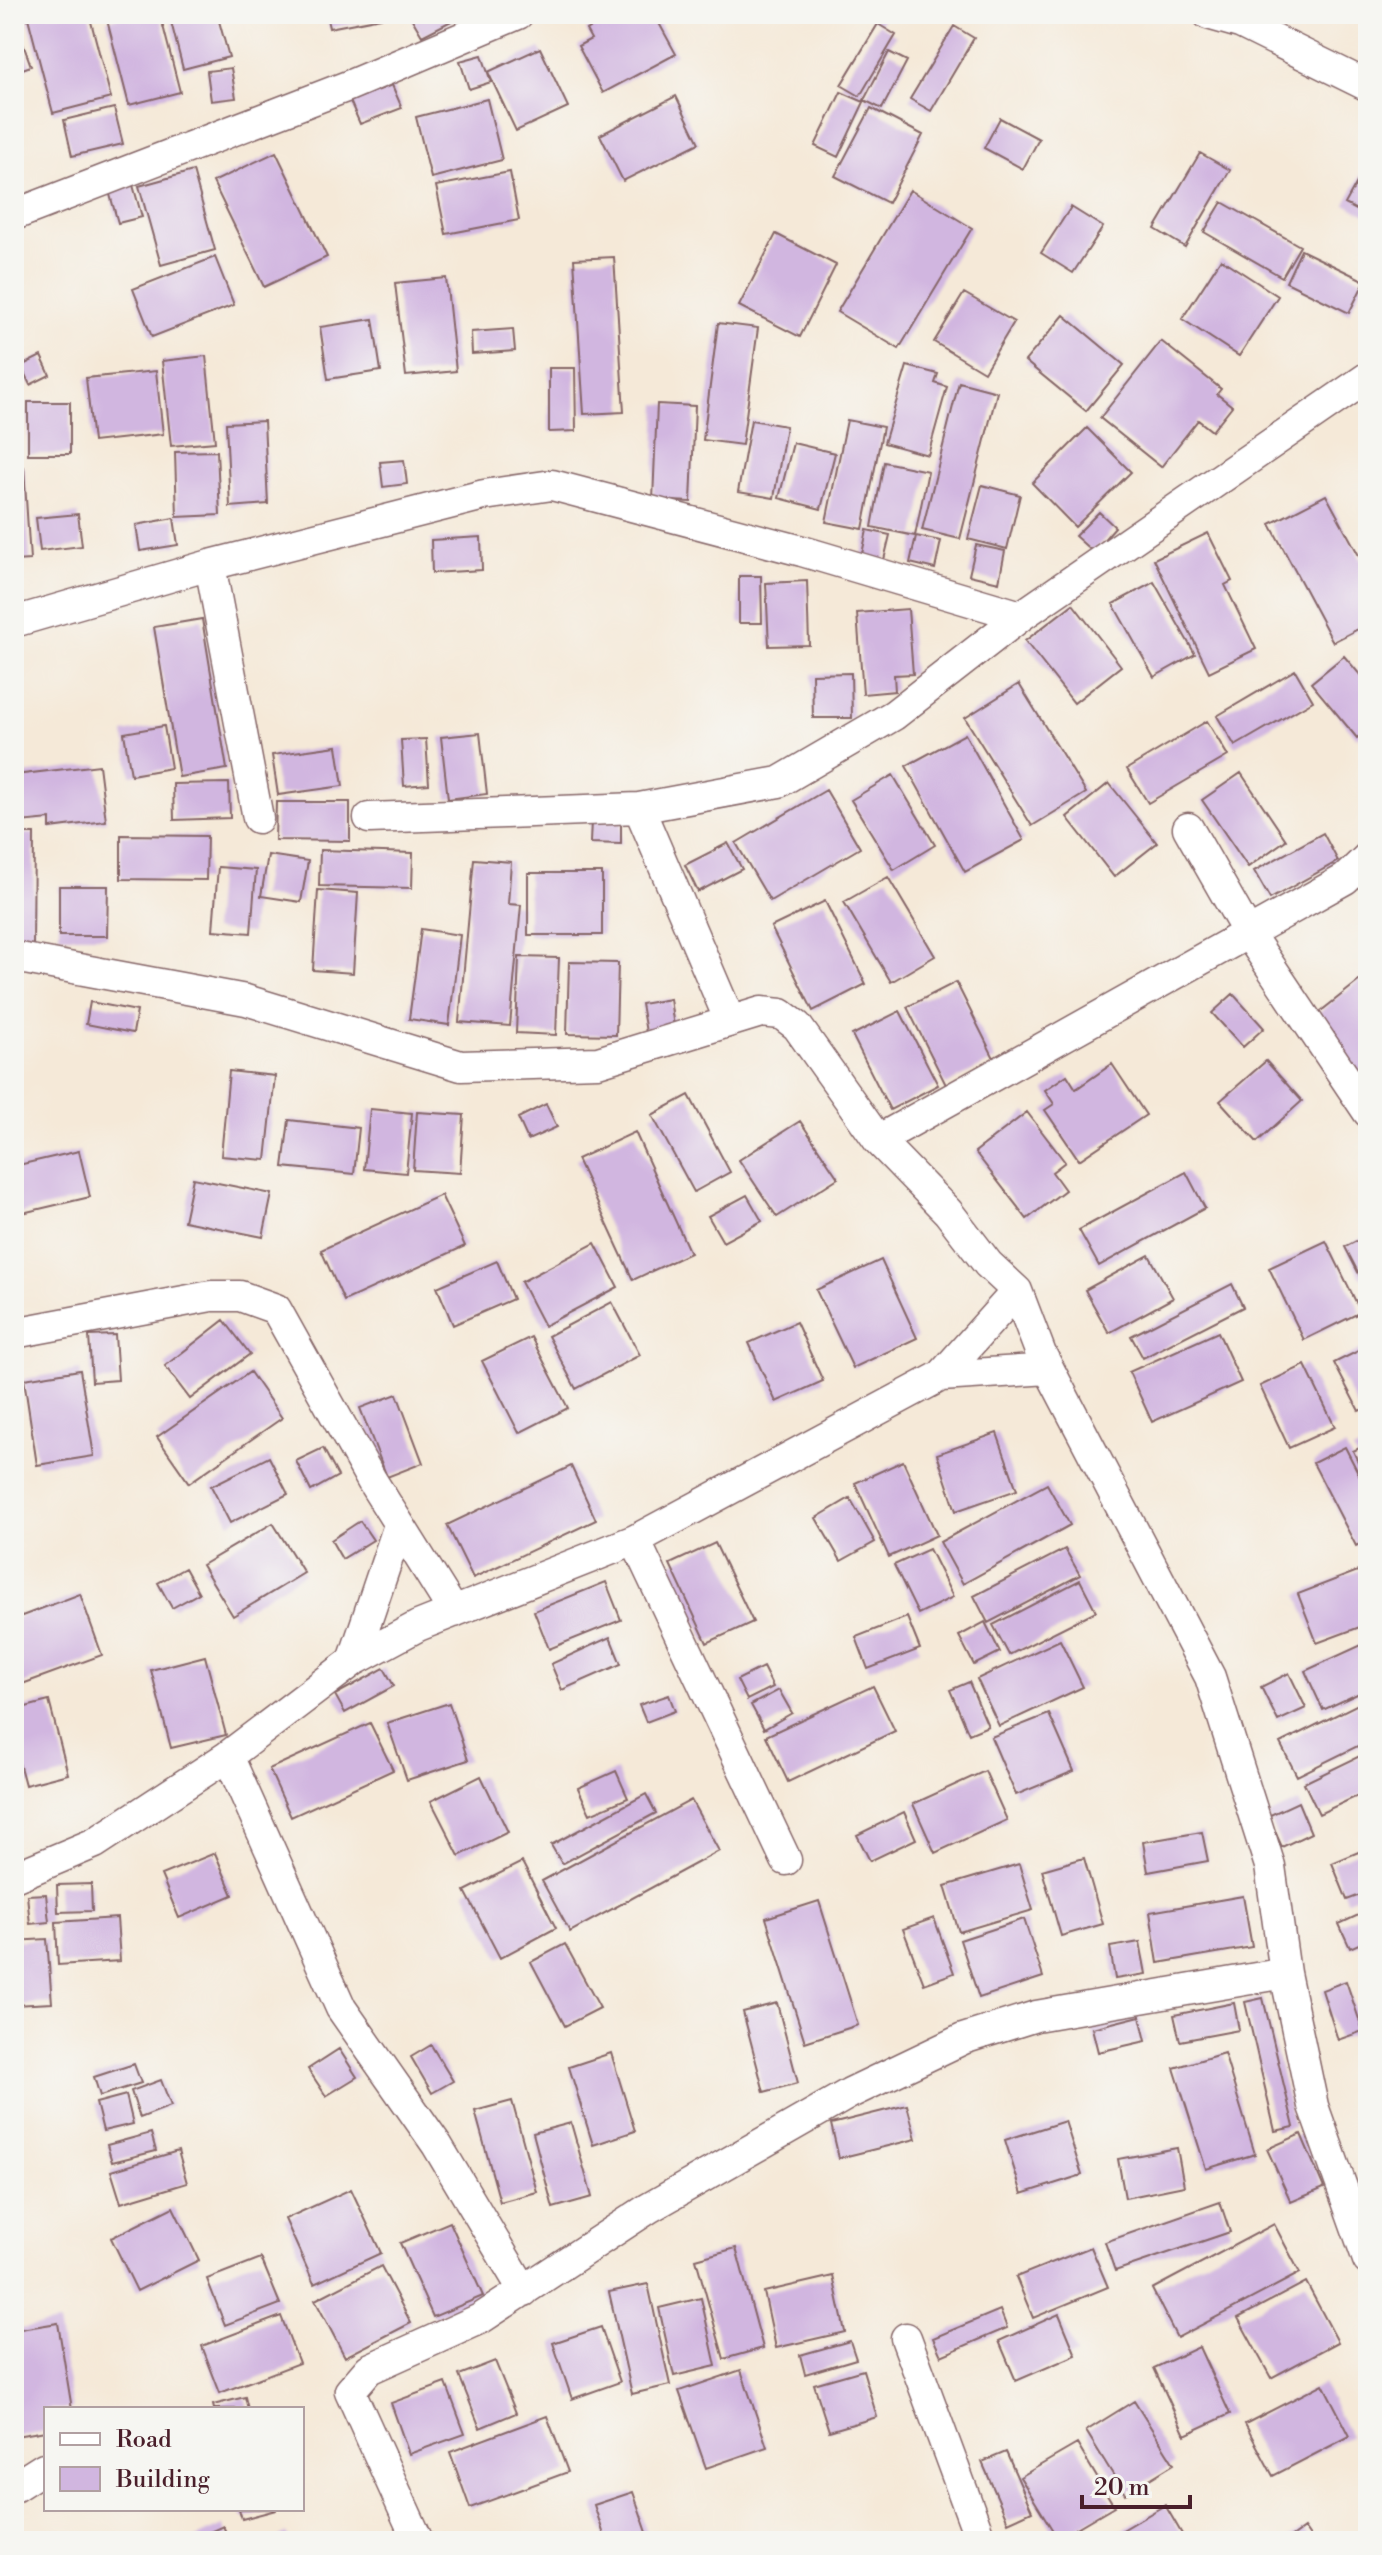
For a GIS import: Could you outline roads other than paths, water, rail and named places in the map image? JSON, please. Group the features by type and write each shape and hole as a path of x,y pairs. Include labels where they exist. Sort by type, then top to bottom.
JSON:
{"street":[{"path":"14,215 348,86 518,14"},
{"path":"1208,14 1243,18 1368,86"},
{"path":"369,818 639,808 779,782 894,715 1021,616 1368,377"},
{"path":"14,622 210,565 484,495 552,485 802,551 1021,616"},
{"path":"210,565 258,818"},
{"path":"639,808 730,1021"},
{"path":"1188,828 1248,933 1368,1112"},
{"path":"878,1140 1345,879 1368,857"},
{"path":"14,957 269,1005 422,1057 461,1066 598,1062 761,1012 781,1014 797,1026 878,1140 948,1212 988,1264 1017,1291 1049,1369 1210,1677 1270,1866 1285,1973 1313,2106 1368,2260"},
{"path":"14,1877 95,1843 228,1756 353,1661 418,1626 635,1540 941,1376 1017,1291"},
{"path":"14,1333 211,1296 240,1296 276,1309 399,1525 454,1612"},
{"path":"941,1376 1049,1369"},
{"path":"353,1661 399,1525"},
{"path":"635,1540 786,1860"},
{"path":"228,1756 341,2008 437,2145 524,2291"},
{"path":"418,2541 350,2391 369,2369 480,2319 649,2208 850,2093 963,2039 1036,2016 1285,1973"},
{"path":"906,2338 981,2541"},
{"path":"14,2487 44,2468"}]}
